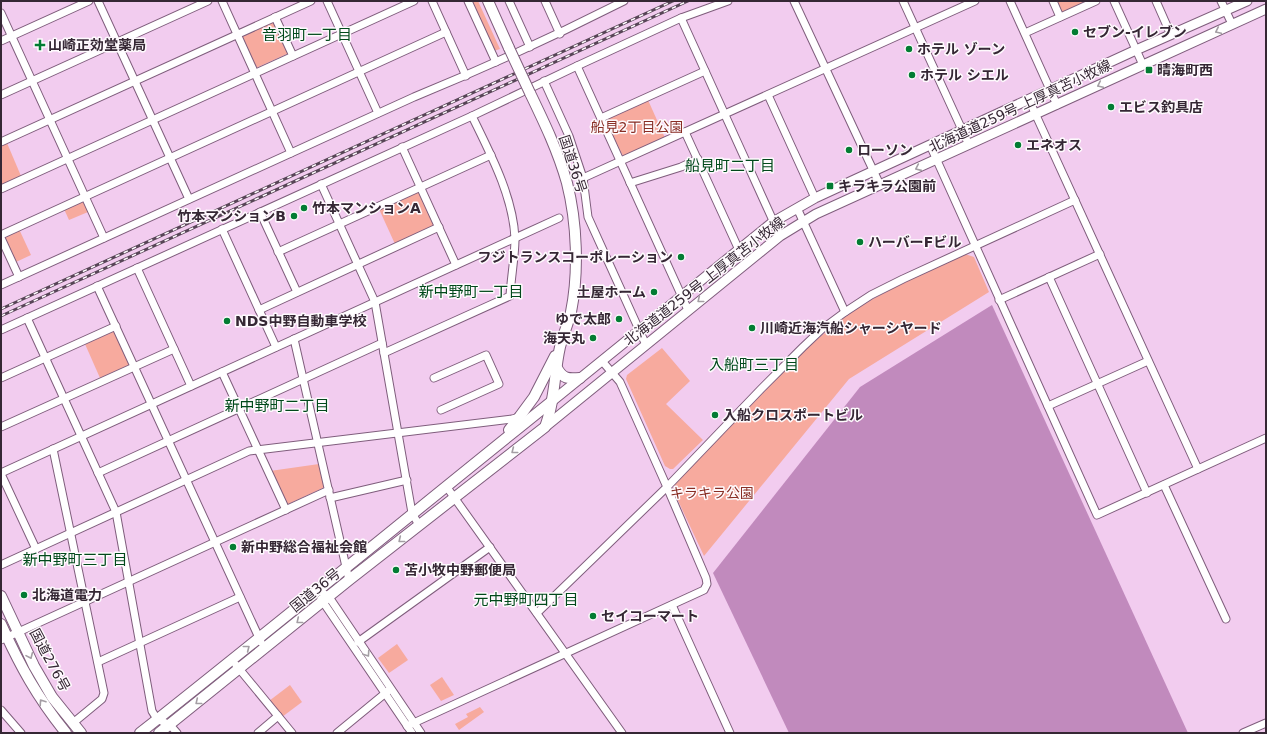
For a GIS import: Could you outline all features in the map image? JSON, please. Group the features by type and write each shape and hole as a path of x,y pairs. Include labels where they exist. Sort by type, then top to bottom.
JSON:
{"highway":[{"name":"国道36号","path":"159,733 349,580 545,427 550,415 550,404 560,347 570,312 574,281 575,242 572,206 567,182 559,157 488,1"},
{"name":"国道36号","path":"492,449 534,397 560,347"},
{"path":"557,368 560,374 568,379 580,378"},
{"path":"543,379 541,387 542,394 550,404"},
{"name":"国道36号","path":"140,733 260,638 412,513 550,404"},
{"name":"国道276号","path":"1,596 34,666 52,697 81,733"},
{"name":"国道276号","path":"1,624 4,638 16,656 37,694 66,733"}],"main road":[{"name":"北海道道259号 上厚真苫小牧線","path":"550,404 580,378 774,222 815,198 1136,50 1247,1"},
{"name":"北海道道259号 上厚真苫小牧線","path":"545,427 780,236 816,214 1266,9"},
{"path":"550,404 567,408"}],"street":[{"path":"1,41 89,1"},
{"path":"98,1 189,199"},
{"path":"1,95 208,1"},
{"path":"222,1 291,153"},
{"path":"1,142 311,1"},
{"path":"327,1 378,113"},
{"path":"1,189 414,1"},
{"path":"432,1 466,76"},
{"path":"468,1 496,62"},
{"path":"509,1 530,47"},
{"path":"545,1 560,34"},
{"path":"1,285 378,113 560,34 624,1"},
{"path":"1,330 472,116 681,18 728,1"},
{"path":"794,1 880,185"},
{"path":"903,1 968,145"},
{"path":"583,178 975,1"},
{"path":"1010,1 1057,105"},
{"path":"1053,1 1060,17"},
{"path":"1025,33 1096,1"},
{"path":"1114,1 1143,65"},
{"path":"1156,1 1171,35"},
{"path":"1221,1 1232,24"},
{"path":"1,13 104,238"},
{"path":"275,17 293,56"},
{"path":"681,18 780,236"},
{"path":"19,277 1,236 446,32"},
{"path":"577,66 688,310"},
{"path":"601,118 705,71"},
{"path":"544,81 569,136 583,178 588,217 646,345"},
{"path":"768,95 815,198"},
{"path":"1029,100 1198,469"},
{"path":"384,353 510,296 515,239 513,220 508,200 491,155 472,116"},
{"path":"685,132 739,250"},
{"path":"930,145 1097,515 1266,438"},
{"path":"402,147 456,265"},
{"path":"278,252 491,155"},
{"path":"630,183 698,159"},
{"path":"321,184 375,302 412,513 419,525"},
{"path":"537,613 667,487 761,389 818,334 845,312 877,292 1075,200"},
{"path":"798,208 845,312"},
{"path":"260,212 297,292"},
{"path":"36,549 1,473 559,218"},
{"path":"259,310 439,227"},
{"path":"222,229 276,347"},
{"path":"999,300 1100,254"},
{"path":"137,268 191,386"},
{"path":"1049,277 1147,493"},
{"path":"97,286 264,649"},
{"path":"26,318 116,512 152,711 157,719 170,725 177,733"},
{"path":"1,378 116,326"},
{"path":"294,339 349,580"},
{"path":"98,473 382,343"},
{"path":"1,428 174,349"},
{"path":"434,378 486,356 499,384 441,410"},
{"path":"1048,406 1148,360"},
{"path":"410,724 704,590 707,584 706,578 667,487 620,382 602,361"},
{"path":"222,372 286,510"},
{"path":"1,565 249,451 512,419 520,416"},
{"path":"53,449 104,693 104,696 73,723"},
{"path":"4,638 286,510 330,494 407,480"},
{"path":"1164,485 1226,619"},
{"path":"446,486 622,733"},
{"path":"358,642 490,547"},
{"path":"318,590 358,642 388,691"},
{"path":"98,662 240,597"},
{"path":"326,600 410,724 421,733"},
{"path":"672,605 729,733"},
{"path":"232,660 292,733"},
{"path":"337,733 388,691"},
{"path":"1,710 21,733"},
{"path":"258,733 278,716"},
{"path":"1243,733 1266,723"},
{"path":"410,724 412,733"}],"green space":[{"path":"471,1 478,1 500,49 494,51"},
{"path":"1055,1 1090,1 1061,14"},
{"path":"273,21 289,53 256,68 241,36"},
{"name":"船見2丁目公園","path":"648,100 665,138 623,156 604,119"},
{"path":"7,143 21,176 1,185 1,145"},
{"path":"419,191 435,226 395,244 379,209"},
{"path":"83,200 88,212 69,220 64,209"},
{"path":"19,229 31,255 16,262 4,236"},
{"name":"キラキラ公園","path":"965,254 974,257 989,292 849,379 704,556 673,490 675,483 806,349 846,316 889,290"},
{"path":"114,331 129,365 100,378 85,344"},
{"path":"662,348 690,381 666,404 703,440 673,469 665,466 626,379 627,375"},
{"path":"319,464 324,485 323,488 286,505 270,471"},
{"path":"397,644 408,660 389,673 378,658"},
{"path":"442,677 454,695 441,701 430,685"},
{"path":"290,685 302,702 282,717 269,701"},
{"path":"480,707 484,712 459,730 455,724 468,717 466,714"}],"shaded area":[{"path":"992,305 1188,733 789,733 713,573 860,387"}],"railway":[{"path":"1,309 673,1"},
{"path":"1,316 688,1"}],"place":[{"name":"セブン-イレブン","path":"1075,32"},
{"name":"山崎正効堂薬局","path":"40,45"},
{"name":"ホテル ゾーン","path":"909,49"},
{"name":"晴海町西","path":"1149,70"},
{"name":"ホテル シエル","path":"912,75"},
{"name":"エビス釣具店","path":"1111,107"},
{"name":"エネオス","path":"1018,145"},
{"name":"ローソン","path":"849,150"},
{"name":"キラキラ公園前","path":"830,186"},
{"name":"竹本マンションA","path":"304,208"},
{"name":"竹本マンションB","path":"294,216"},
{"name":"ハーバーFビル","path":"860,242"},
{"name":"フジトランスコーポレーション","path":"681,257"},
{"name":"土屋ホーム","path":"654,292"},
{"name":"ゆで太郎","path":"619,319"},
{"name":"NDS中野自動車学校","path":"227,321"},
{"name":"川崎近海汽船シャーシヤード","path":"752,328"},
{"name":"海天丸","path":"593,338"},
{"name":"入船クロスポートビル","path":"715,415"},
{"name":"新中野総合福祉会館","path":"233,547"},
{"name":"苫小牧中野郵便局","path":"396,570"},
{"name":"北海道電力","path":"24,595"},
{"name":"セイコーマート","path":"593,616"}],"district":[{"name":"音羽町一丁目","path":"307,35"},
{"name":"船見町二丁目","path":"730,166"},
{"name":"新中野町一丁目","path":"471,292"},
{"name":"入船町三丁目","path":"754,365"},
{"name":"新中野町二丁目","path":"277,406"},
{"name":"新中野町三丁目","path":"75,560"},
{"name":"元中野町四丁目","path":"526,600"}]}
